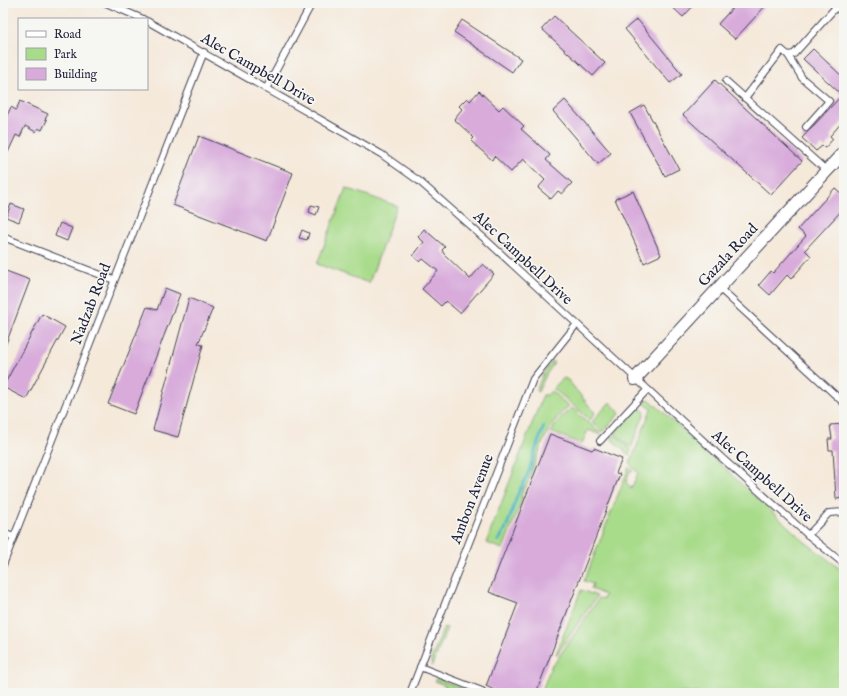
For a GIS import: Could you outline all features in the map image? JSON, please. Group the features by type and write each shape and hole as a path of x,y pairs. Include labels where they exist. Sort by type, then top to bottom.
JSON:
{"street":[{"name":"Gazala Road","path":"635,379 844,152"}],"lane":[{"path":"106,3 141,18"},
{"path":"266,89 312,3"},
{"path":"788,55 794,54 834,5 844,14"},
{"name":"Alec Campbell Drive","path":"148,22 381,154 419,181 647,390 808,535 844,564"},
{"path":"745,98 782,50 788,55 802,78 829,101 806,127"},
{"name":"Nadzab Road","path":"3,565 204,52"},
{"path":"726,81 827,170"},
{"path":"3,236 114,280"},
{"path":"719,288 844,403"},
{"name":"Ambon Avenue","path":"410,693 533,379 576,325"},
{"path":"600,441 647,390"},
{"path":"808,535 829,513 844,512"},
{"path":"3,533 14,537"},
{"path":"420,667 482,691"}],"green space":[{"path":"346,188 397,206 369,283 317,264"},
{"path":"552,361 554,363 546,375 538,392 536,391 543,374"},
{"path":"564,378 568,380 595,413 590,420 553,388"},
{"path":"551,391 569,406 554,422 548,432 526,487 524,487 521,497 523,497 503,549 486,543 543,395 547,395"},
{"path":"649,399 804,541 844,572 844,693 541,693 552,664 554,664 599,598 603,599 605,595 591,589 593,584 584,581 629,467 633,471 630,471 626,482 631,489 638,473 630,464 651,409 643,402"},
{"path":"609,403 611,403 620,413 603,432 592,422"},
{"path":"639,407 645,412 631,448 615,433"},
{"path":"572,408 601,435 588,430 582,444 551,432 561,417"},
{"path":"614,434 631,450 629,455 613,441 612,438"},
{"path":"581,590 597,596 556,654"},
{"path":"444,627 447,628 432,666 431,660"},
{"path":"436,678 466,690 468,693 443,693 446,686 435,681"}],"building":[{"path":"668,3 696,3 683,17"},
{"path":"737,3 768,3 735,39 718,24"},
{"path":"554,16 605,63 593,76 542,29"},
{"path":"637,19 682,74 670,83 625,29"},
{"path":"462,20 521,59 512,72 454,32"},
{"path":"813,49 844,78 844,120 830,136 833,139 825,148 822,146 816,151 802,138 842,95 803,59"},
{"path":"715,80 802,161 771,195 683,115"},
{"path":"479,91 499,110 503,106 524,126 521,129 550,155 546,160 572,183 562,194 558,191 551,199 538,188 545,180 523,159 511,172 494,156 492,160 471,141 474,138 454,119 462,109 459,106 467,98 470,101"},
{"path":"565,100 611,153 598,164 553,111"},
{"path":"20,101 48,114 45,119 47,120 42,130 38,128 36,132 25,126 20,137 16,135 3,163 3,143 6,137 3,136 6,131 3,130 3,124 11,107 16,110"},
{"path":"644,105 679,169 665,176 630,113"},
{"path":"199,136 293,173 267,241 173,205"},
{"path":"835,188 844,196 844,208 805,250 811,256 791,279 787,275 770,295 759,285 771,271 773,273 806,236 798,229"},
{"path":"633,191 661,255 644,263 615,199"},
{"path":"11,204 24,209 19,222 6,217"},
{"path":"311,205 319,207 316,215 309,212"},
{"path":"60,223 72,228 67,241 55,236"},
{"path":"424,229 445,247 442,250 444,254 470,279 483,264 494,274 460,313 446,301 441,306 422,289 438,271 423,259 420,262 413,256 424,242 418,237"},
{"path":"302,230 309,233 307,240 299,238"},
{"path":"6,271 30,280 4,349 3,278"},
{"path":"165,288 180,294 134,414 108,404 147,307 157,310"},
{"path":"189,298 213,308 198,344 203,345 178,437 153,430"},
{"path":"42,314 65,327 26,399 3,387"},
{"path":"844,424 844,498 836,499 833,450 829,450 828,439 832,439 830,425"},
{"path":"550,434 592,450 594,448 622,459 616,473 620,474 536,693 493,693 494,690 486,686 518,603 489,592"}],"waterway":[{"path":"498,541 507,525 517,496 530,470 544,426"}]}
